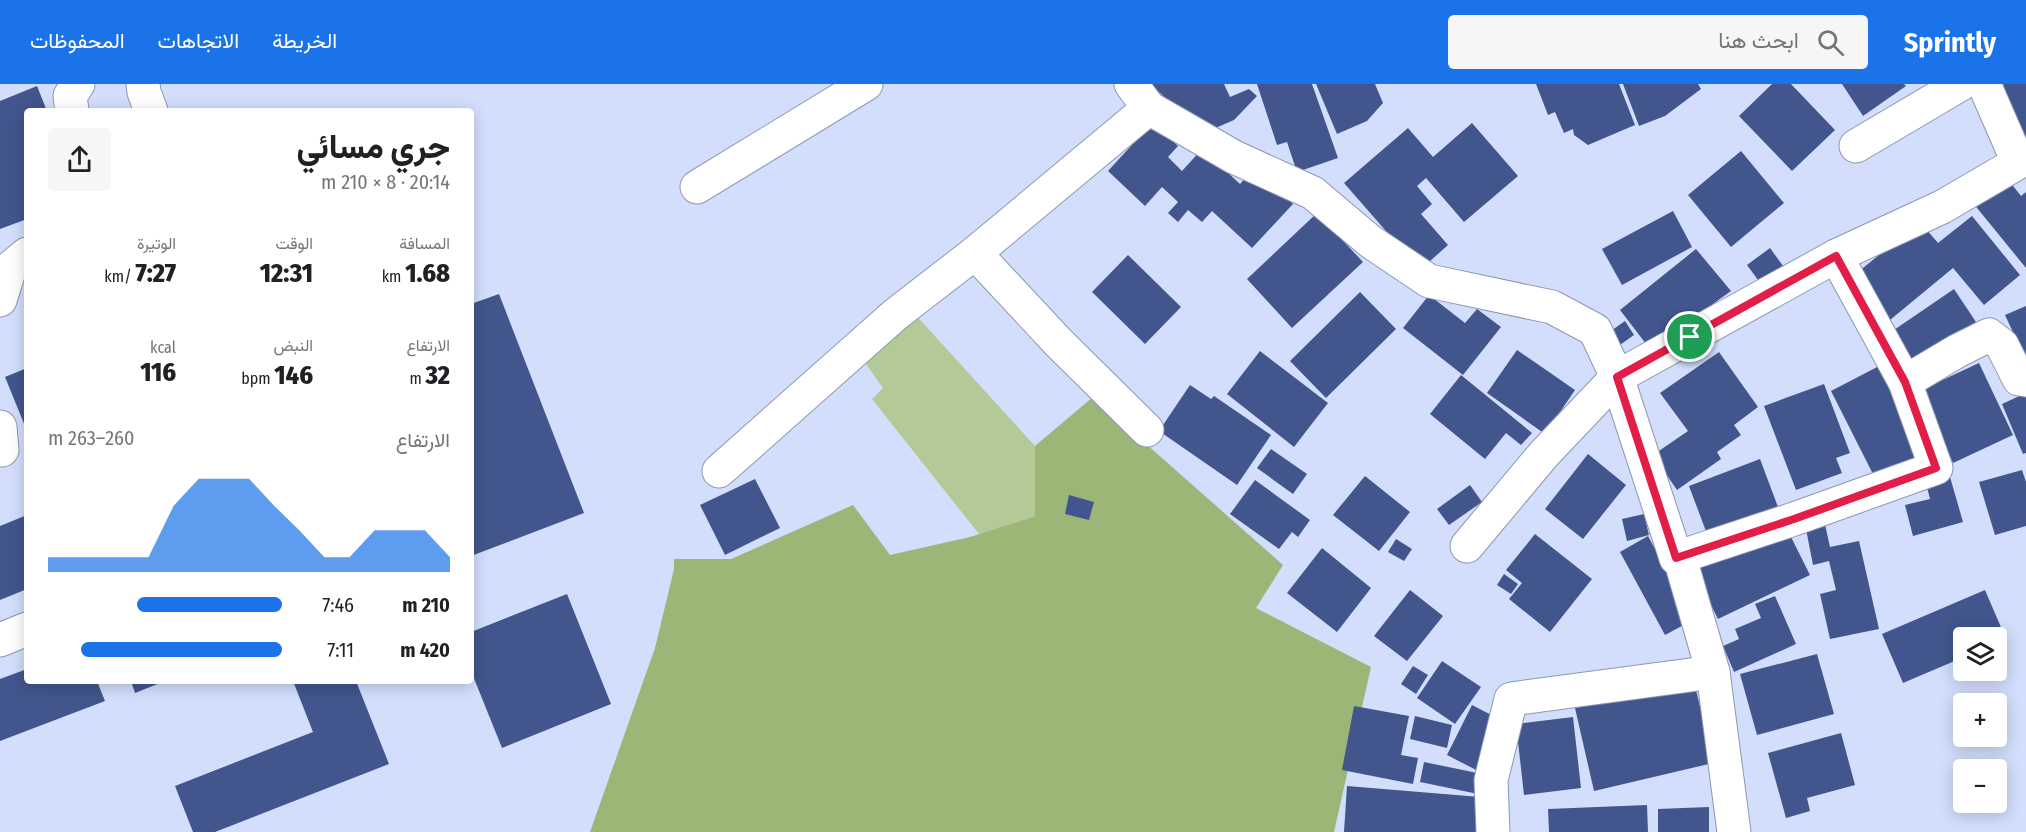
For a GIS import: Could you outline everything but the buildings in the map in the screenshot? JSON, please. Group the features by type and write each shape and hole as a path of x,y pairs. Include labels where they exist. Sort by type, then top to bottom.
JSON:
{"street":[{"path":"71,108 69,96 78,84"},
{"path":"143,84 150,108"},
{"path":"697,187 866,84"},
{"path":"1856,146 1961,84"},
{"path":"1467,546 1544,454 1617,377 1836,256 1942,207 2022,160 1984,84"},
{"path":"719,471 896,314 975,253 1140,96 1234,157 1312,193 1371,242 1429,281 1552,307 1595,330 1617,377 1676,558 1681,562 1713,672 1734,832"},
{"path":"975,253 1058,342 1147,430"},
{"path":"0,300 10,268 24,256"},
{"path":"1676,558 1936,468 1905,382 1836,256"},
{"path":"1905,382 1989,335 2001,345 2019,380 2026,380"},
{"path":"0,640 24,630"},
{"path":"1493,832 1491,780 1511,699 1713,672"}],"green space":[{"path":"912,311 1035,446 1035,516 979,534 872,399 883,388 861,357"},
{"path":"1093,397 1283,565 1256,608 1371,667 1334,832 590,832 655,648 674,569 674,559 731,559 853,505 890,555 970,537 1035,516 1035,446"}],"route":[{"path":"1836,256 1905,382 1936,468 1676,558 1617,377 1690,337 1836,256"}]}
